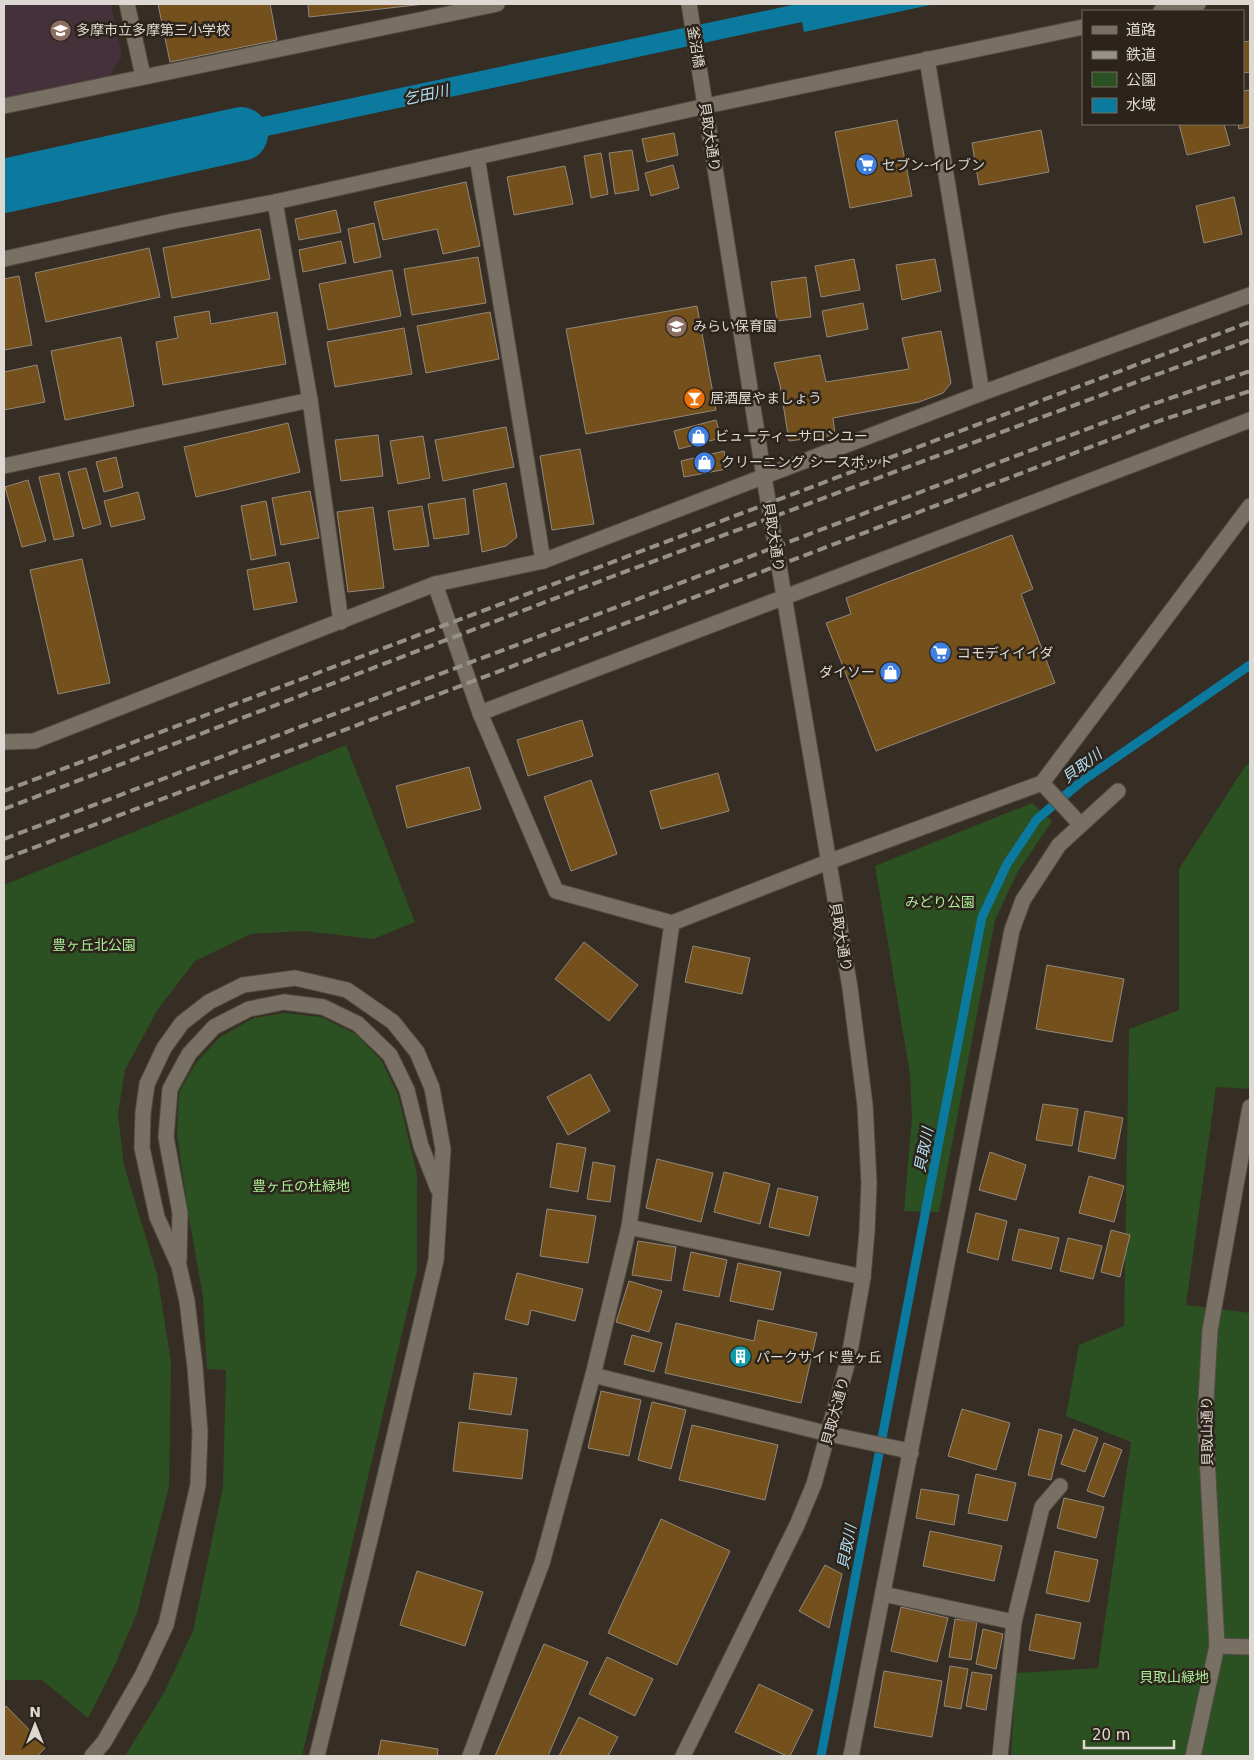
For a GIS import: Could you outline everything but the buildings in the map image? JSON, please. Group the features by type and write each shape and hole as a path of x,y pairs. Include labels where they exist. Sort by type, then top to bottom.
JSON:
{"street":[{"path":"127,4 143,76"},
{"path":"4,106 497,4"},
{"name":"釜沼橋","path":"689,4 703,90"},
{"path":"1166,10 1198,4"},
{"path":"4,259 165,223 275,202 706,106 1082,27"},
{"path":"927,59 982,393"},
{"name":"貝取大通り","path":"683,1756 797,1525 814,1484 849,1357 863,1277 869,1183 865,1106 850,988 764,477 703,90"},
{"path":"477,157 543,561"},
{"path":"275,202 310,400 341,622"},
{"path":"4,742 34,741 435,584 543,561 982,393 1250,295"},
{"path":"4,466 310,400"},
{"path":"480,713 1250,420"},
{"path":"435,584 480,713 556,891 672,923 828,862 1044,786 1250,506"},
{"path":"1044,786 1077,820"},
{"path":"851,1756 883,1594 905,1451 1012,930 1023,900 1077,820 1118,792"},
{"path":"470,1756 542,1563 593,1375 629,1227 672,923"},
{"path":"92,1756 104,1742 142,1676 166,1625 198,1485 200,1432 187,1301 179,1266 157,1217 142,1148 142,1114 147,1084 164,1048 182,1023 209,1002 243,985 295,978 347,990 393,1022 417,1052 432,1088 442,1149 436,1260 375,1521 316,1756"},
{"path":"179,1266 180,1213 166,1137 170,1089 189,1054 214,1027 249,1009 284,1002 323,1007 358,1024 390,1055 408,1090 421,1146 439,1192"},
{"name":"貝取山通り","path":"1194,1756 1217,1646 1205,1418 1210,1330 1250,1108"},
{"path":"629,1227 863,1277"},
{"path":"593,1375 905,1451"},
{"path":"1000,1756 1014,1622 1042,1507 1060,1486"},
{"path":"883,1594 1014,1622"},
{"path":"1217,1646 1250,1647"}],"shaded area":[{"name":"多摩市立多摩第三小学校","path":"4,4 111,4 122,56 110,76 4,98"}],"green space":[{"name":"豊ヶ丘北公園","path":"346,745 415,922 373,939 304,931 251,934 195,961 158,1009 125,1070 118,1114 124,1165 157,1274 171,1362 169,1486 137,1613 114,1667 88,1718 42,1680 4,1680 4,885"},
{"name":"貝取山緑地","path":"1250,763 1250,1089 1216,1087 1186,1305 1250,1313 1250,1756 1011,1756 1016,1673 1098,1668 1131,1442 1066,1416 1079,1345 1124,1326 1129,1029 1179,1010 1179,869 1246,765"},
{"name":"みどり公園","path":"1032,803 1052,821 1017,873 995,920 939,1212 904,1211 912,1117 910,1074 875,866"},
{"name":"豊ヶ丘の杜緑地","path":"284,1013 321,1017 356,1034 381,1060 398,1095 417,1174 417,1270 302,1756 125,1756 164,1693 193,1631 223,1487 226,1370 207,1369 203,1297 177,1135 179,1092 195,1064 220,1037 254,1018"}],"water":[{"path":"797,4 935,4 804,32 802,22 169,157 168,137"}],"waterway":[{"name":"乞田川","path":"4,186 241,134"},
{"name":"貝取川","path":"821,1756 982,917 1007,864 1037,819 1082,781 1250,665"}],"railway":[{"path":"4,791 1250,322"},
{"path":"4,809 611,577 1250,340"},
{"path":"4,839 1153,404 1250,371"},
{"path":"4,859 1159,421 1250,391"}],"place":[{"name":"多摩市立多摩第三小学校","path":"60,30"},
{"name":"セブン-イレブン","path":"866,165"},
{"name":"みらい保育園","path":"677,326"},
{"name":"居酒屋やましょう","path":"694,398"},
{"name":"ビューティーサロンユー","path":"699,436"},
{"name":"クリーニング シースポット","path":"705,462"},
{"name":"コモディイイダ","path":"941,653"},
{"name":"ダイソー","path":"891,672"},
{"name":"パークサイド豊ヶ丘","path":"740,1357"}]}
